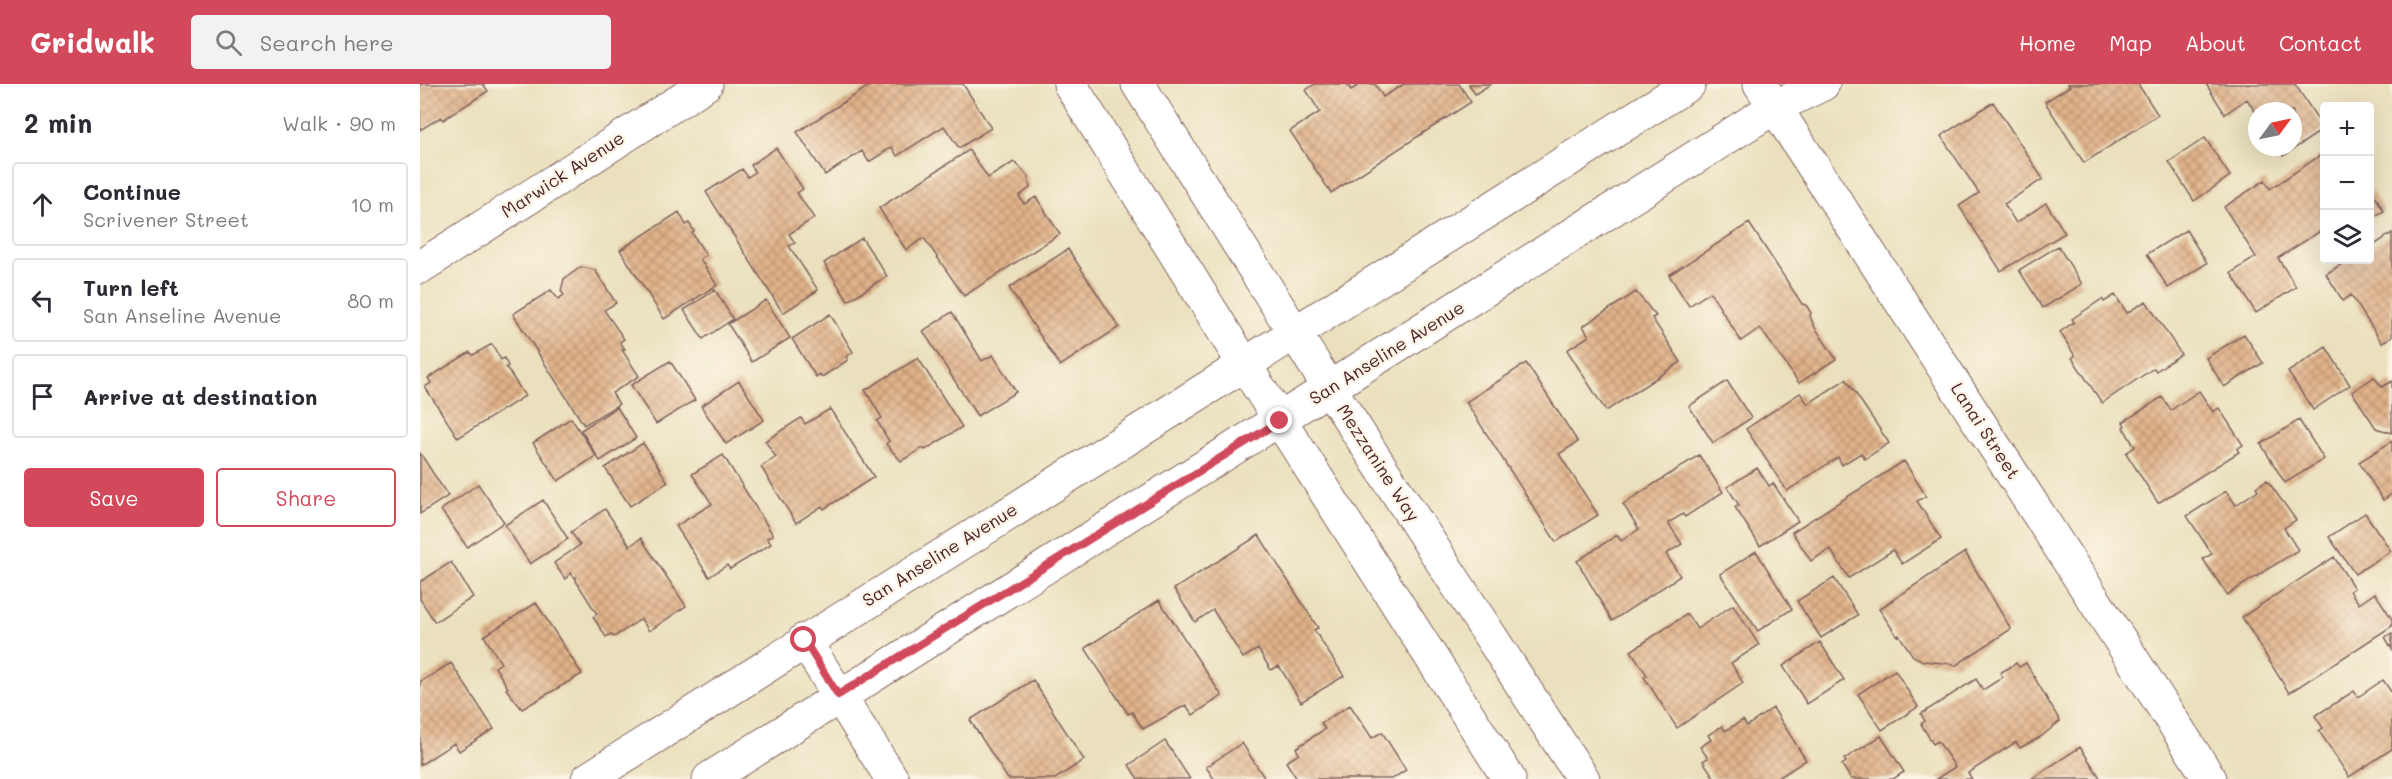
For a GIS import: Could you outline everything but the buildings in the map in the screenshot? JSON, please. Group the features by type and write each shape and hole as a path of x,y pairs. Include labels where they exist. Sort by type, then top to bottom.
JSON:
{"street":[{"name":"Marwick Avenue","path":"420,267 706,84"},
{"path":"1070,84 1280,421 1509,779"},
{"name":"Mezzanine Way","path":"1138,84 1330,389 1583,779"},
{"name":"San Anseline Avenue","path":"588,779 804,640 1689,84"},
{"name":"San Anseline Avenue","path":"709,779 838,695 1330,389 1768,96 1823,84"},
{"name":"Lanai Street","path":"1768,96 2210,779"},
{"path":"804,640 892,779"}],"route":[{"path":"804,640 838,695 1280,421"}]}
